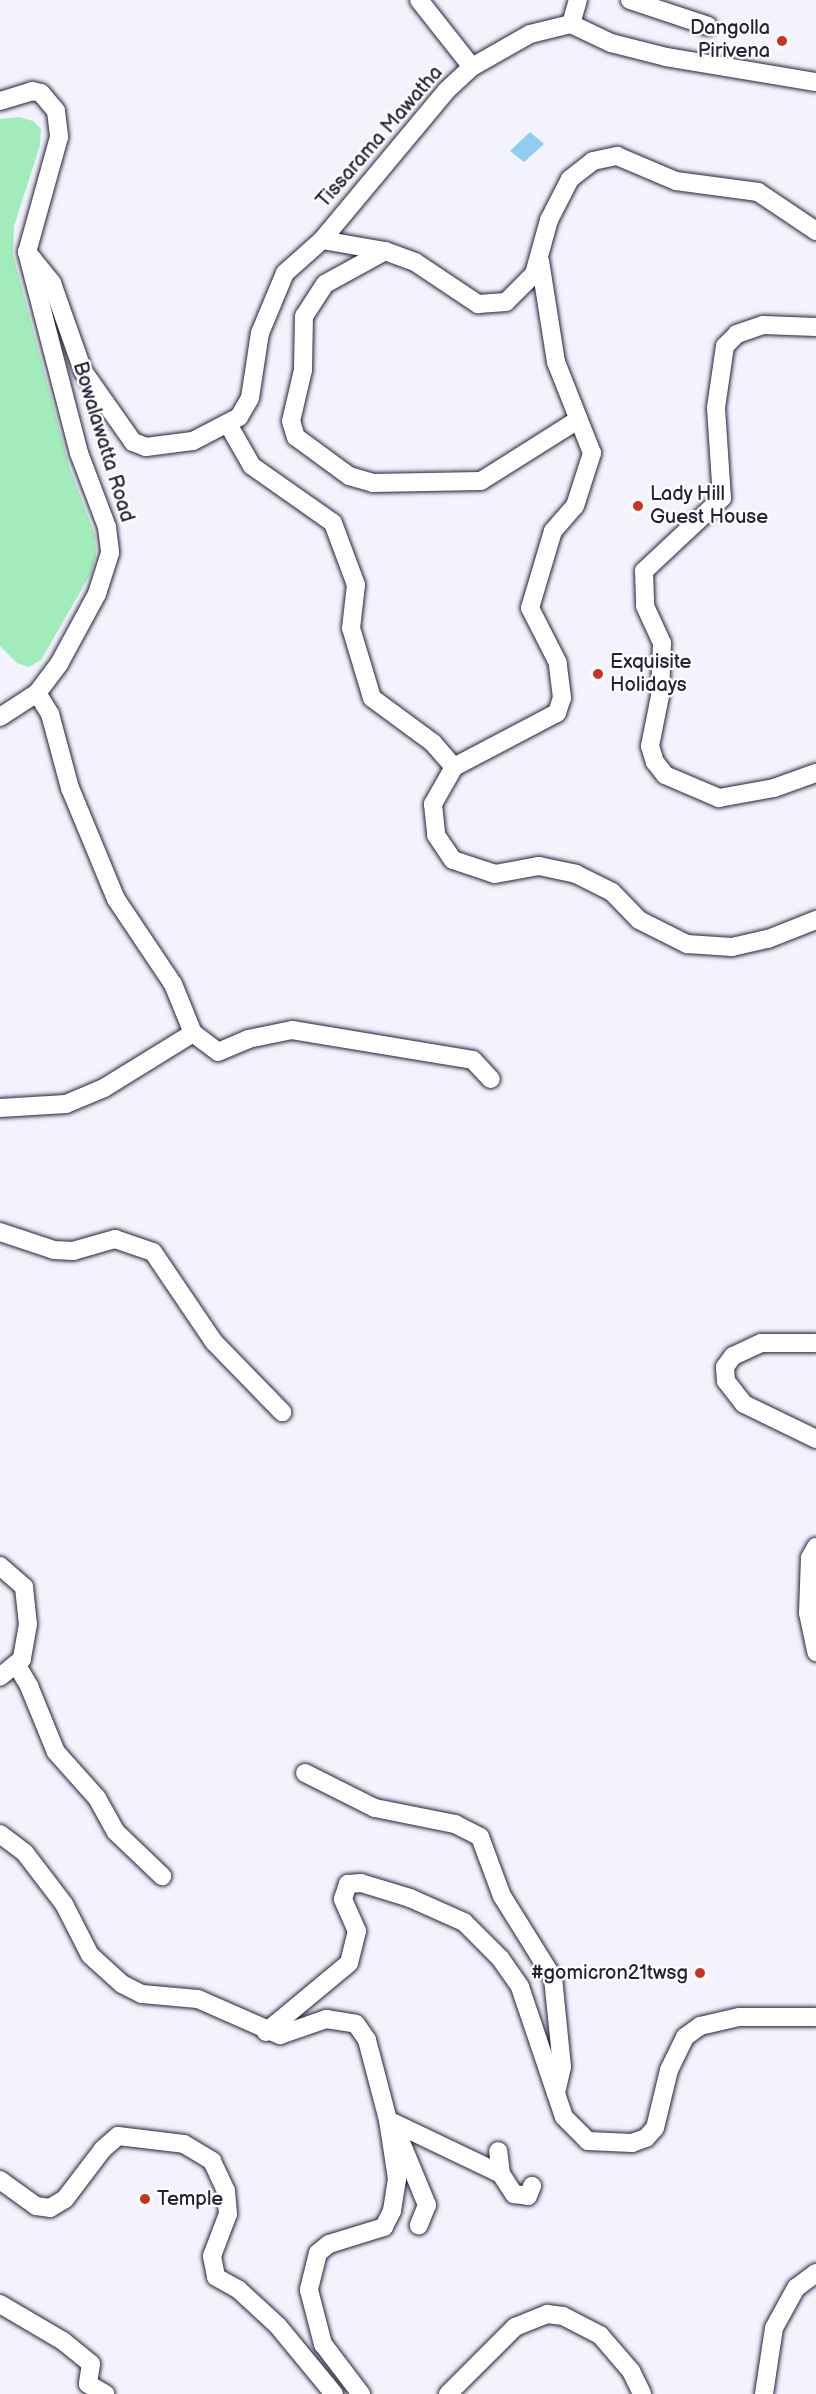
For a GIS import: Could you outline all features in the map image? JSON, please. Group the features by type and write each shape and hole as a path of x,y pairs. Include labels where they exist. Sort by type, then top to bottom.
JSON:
{"street":[{"path":"419,0 472,67"},
{"path":"578,0 571,24 611,43 666,57 816,82"},
{"path":"630,0 708,26"},
{"name":"Tissarama Mawatha","path":"228,424 239,417 250,398 260,333 285,273 322,240 446,91 472,67 530,34 571,24"},
{"path":"0,101 32,91 42,93 56,111 59,137 27,252 52,283 82,370 133,442 146,447 193,441 228,424 252,466 333,523 356,585 351,628 372,698 433,744 454,767"},
{"path":"322,240 385,251 415,262 478,304 506,302 534,274 540,261 549,220 570,179 592,161 617,156 676,182 758,192 816,231"},
{"path":"385,251 325,284 304,316 303,370 291,421 296,437 350,476 373,483 482,481 579,420"},
{"name":"Bowalawatta Road","path":"0,717 37,693 58,664 97,594 110,554 107,527 79,453 27,252"},
{"path":"540,261 556,362 592,453 575,506 553,531 530,608 558,663 562,698 557,713 454,767 433,804 436,835 453,860 495,874 539,866 576,874 612,892 639,920 687,944 732,947 768,939 816,920"},
{"path":"816,327 763,325 737,334 725,346 716,408 722,498 644,571 645,606 662,643 660,696 650,746 655,762 665,775 719,798 774,788 816,773"},
{"path":"37,693 50,714 69,788 116,899 173,984 193,1033 218,1052 248,1039 292,1030 473,1060 491,1079"},
{"path":"0,1108 66,1104 104,1088 193,1033"},
{"path":"0,1232 54,1250 73,1251 115,1239 153,1252 214,1342 282,1412"},
{"path":"816,1343 761,1343 733,1356 726,1367 726,1380 744,1404 816,1439"},
{"path":"816,1547 810,1558 808,1613 816,1652"},
{"path":"0,1566 24,1587 28,1624 22,1659 0,1677"},
{"path":"15,1664 29,1686 56,1752 97,1798 116,1832 162,1876"},
{"path":"305,1773 375,1808 455,1824 480,1837 502,1896 553,1978 562,2067 556,2094"},
{"path":"0,1834 25,1853 64,1904 90,1954 122,1984 142,1994 198,1999 266,2032 280,2035 326,2019 356,2024 367,2040 390,2121 427,2205 419,2225"},
{"path":"266,2032 349,1963 357,1931 343,1899 348,1884 361,1883 410,1898 464,1922 500,1958 520,1987 564,2117 588,2141 639,2141 655,2128 669,2070 685,2037 700,2026 740,2016 816,2016"},
{"path":"390,2121 501,2174"},
{"path":"361,2394 323,2344 309,2290 318,2253 329,2244 384,2227 392,2211 397,2179 390,2121"},
{"path":"0,2180 36,2206 50,2208 65,2199 103,2149 118,2136 184,2144 212,2161 226,2191 228,2214 212,2256 216,2277 239,2290 278,2326 334,2394"},
{"path":"498,2151 501,2174 514,2194 528,2196 532,2186"},
{"path":"764,2394 774,2328 796,2288 816,2273"},
{"path":"0,2304 63,2341 91,2364 88,2384 105,2394"},
{"path":"448,2394 515,2327 547,2314 563,2316 600,2335 631,2371 642,2394"}],"green space":[{"path":"19,117 33,121 41,129 40,145 14,226 13,254 69,466 95,535 96,555 91,573 41,660 29,667 17,663 0,646 0,119"}],"water":[{"path":"530,132 544,144 524,162 510,151"}],"place":[{"name":"Dangolla Pirivena","path":"782,41"},
{"name":"Lady Hill Guest House","path":"638,506"},
{"name":"Exquisite Holidays","path":"598,674"},
{"name":"#gomicron21twsg","path":"700,1973"},
{"name":"Temple","path":"145,2199"}]}
